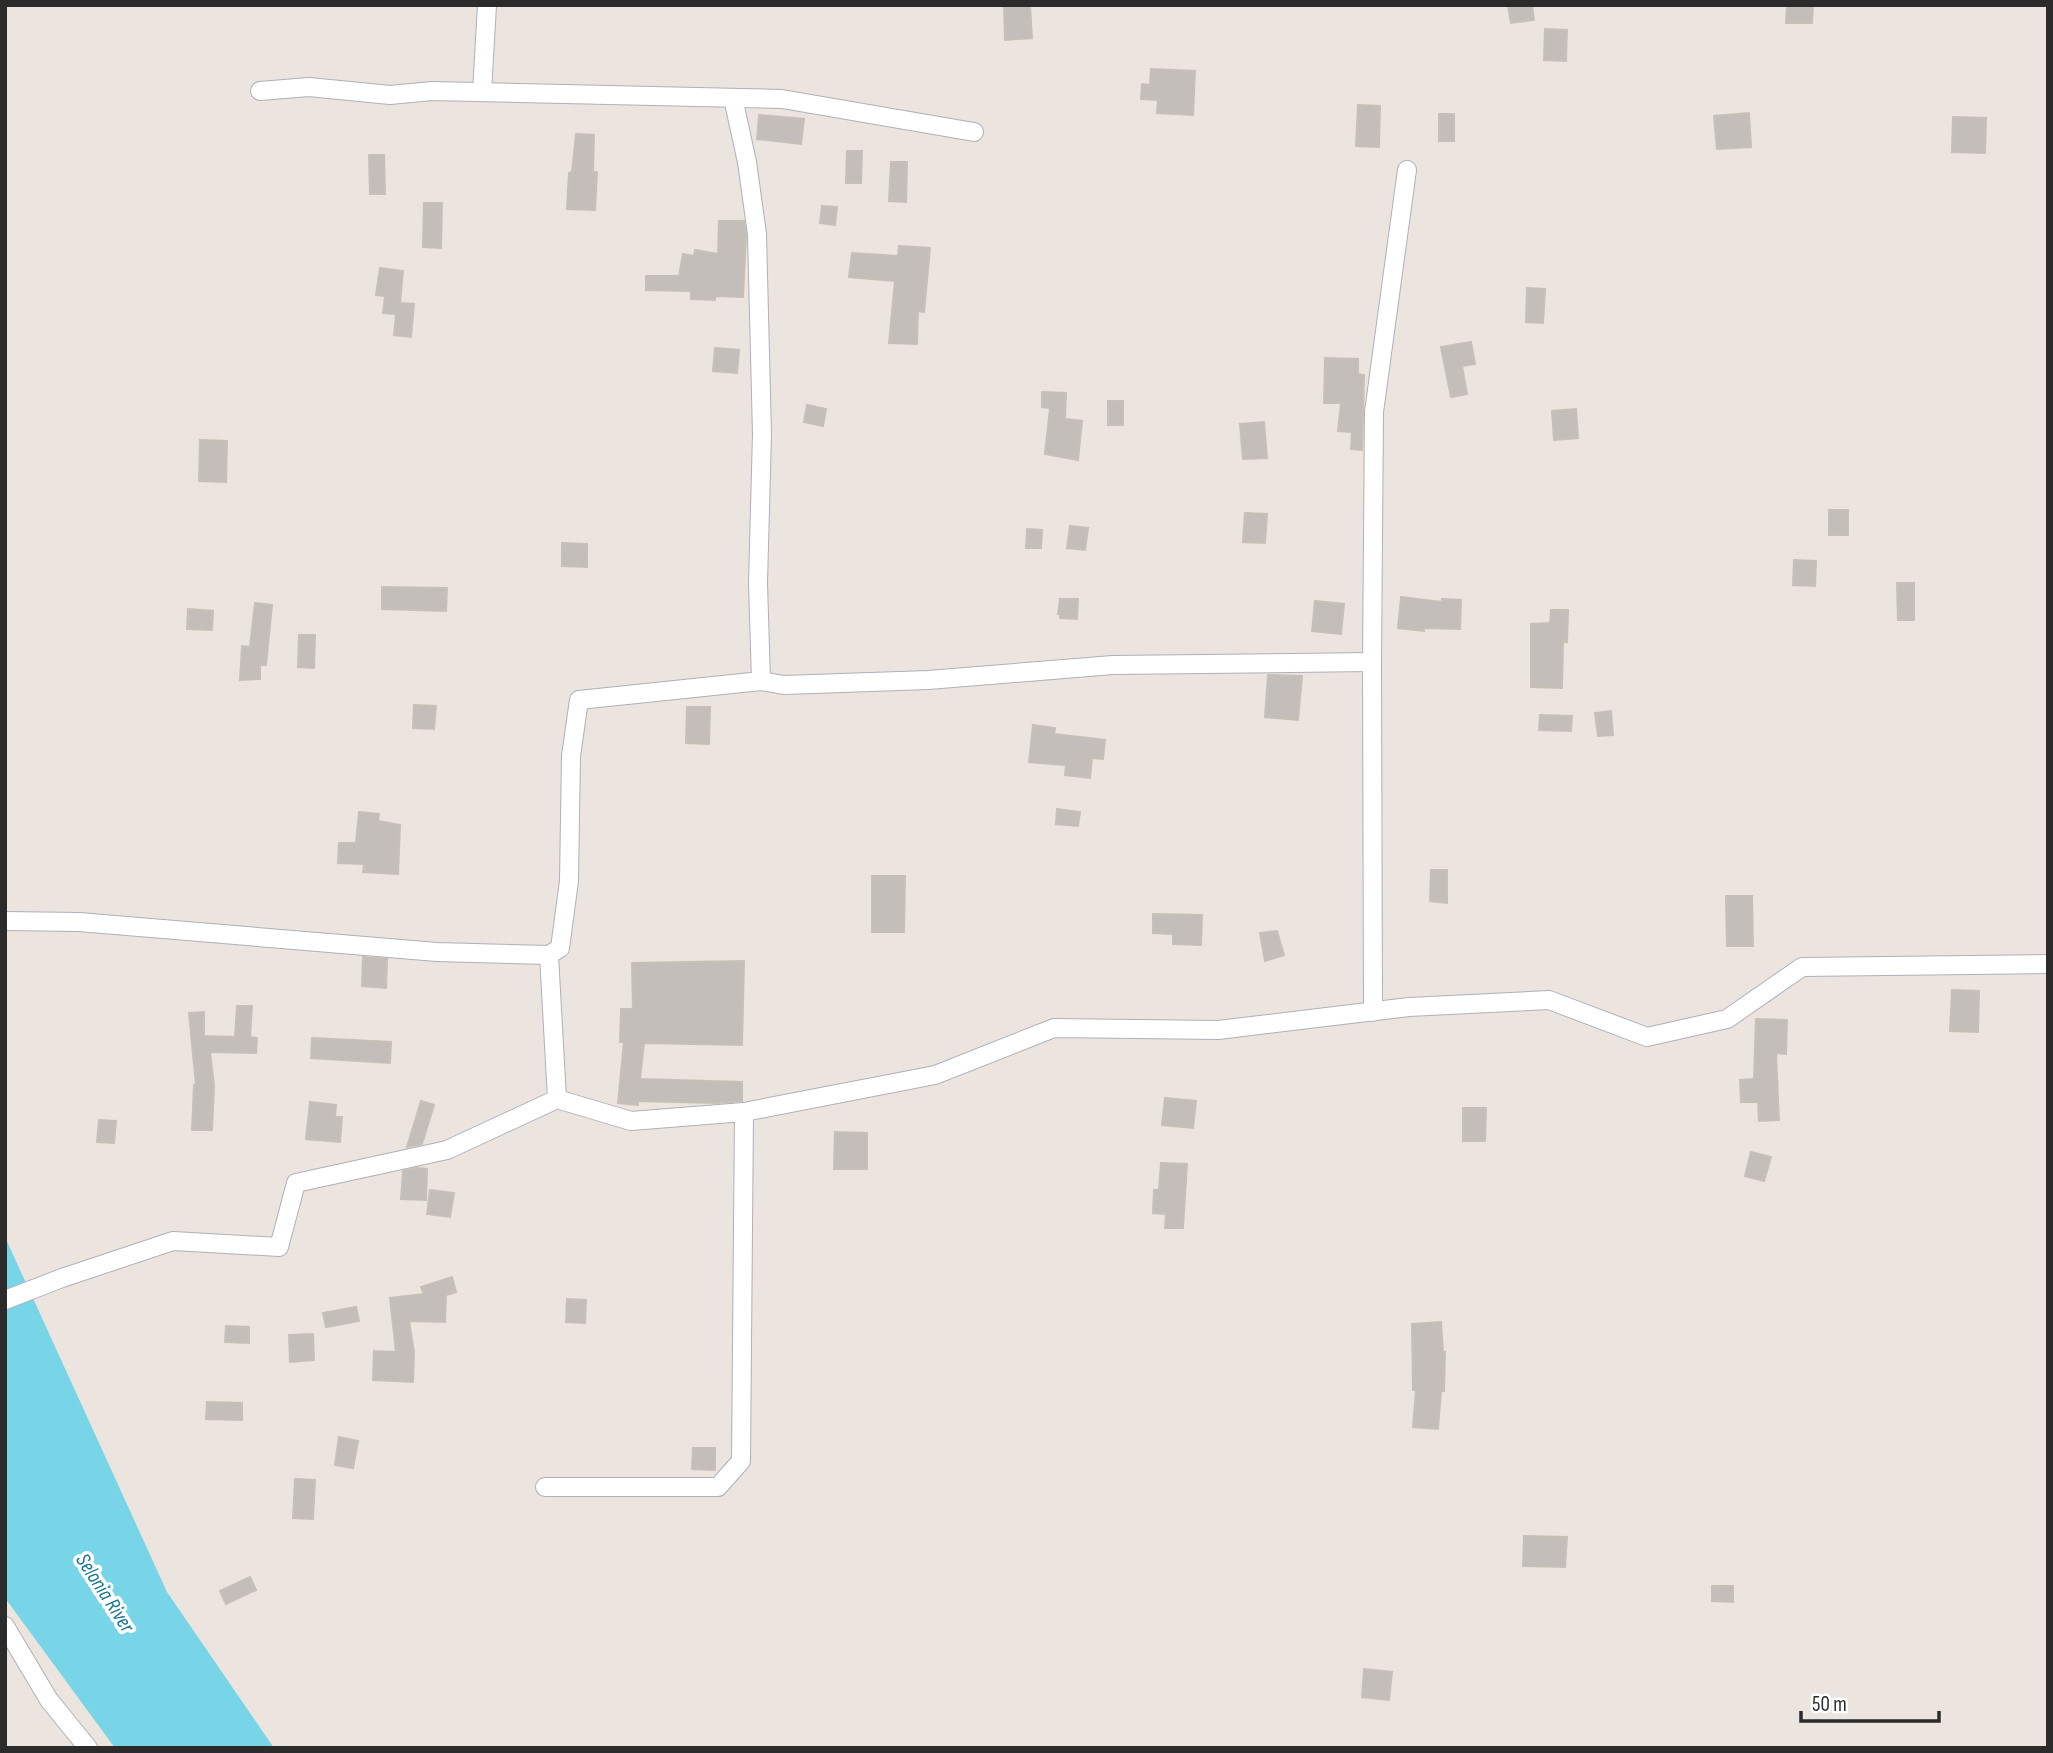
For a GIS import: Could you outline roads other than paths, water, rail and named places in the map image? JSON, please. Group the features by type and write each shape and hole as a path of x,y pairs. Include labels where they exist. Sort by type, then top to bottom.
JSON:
{"street":[{"path":"482,92 487,5"},
{"path":"260,91 309,87 390,96 432,91 782,99 974,132"},
{"path":"733,98 747,162 757,234 762,434 758,583 761,681"},
{"path":"1373,1012 1371,662 1374,412 1407,170"},
{"path":"5,921 79,922 437,952 549,955 560,948 569,881 570,756 579,700 761,681 784,685 928,680 1113,665 1371,662"},
{"path":"549,955 557,1099"},
{"path":"5,1300 173,1241 279,1247 296,1183 447,1150 557,1099 631,1121 744,1112 935,1075 1054,1028 1218,1030 1373,1012 1549,1000 1647,1037 1727,1019 1802,967 2048,964"},
{"path":"545,1487 719,1487 741,1461 744,1112"},
{"path":"5,1626 49,1700 88,1748"}],"water":[{"name":"Selonia River","path":"5,1237 167,1592 274,1748 115,1748 5,1598"}]}
